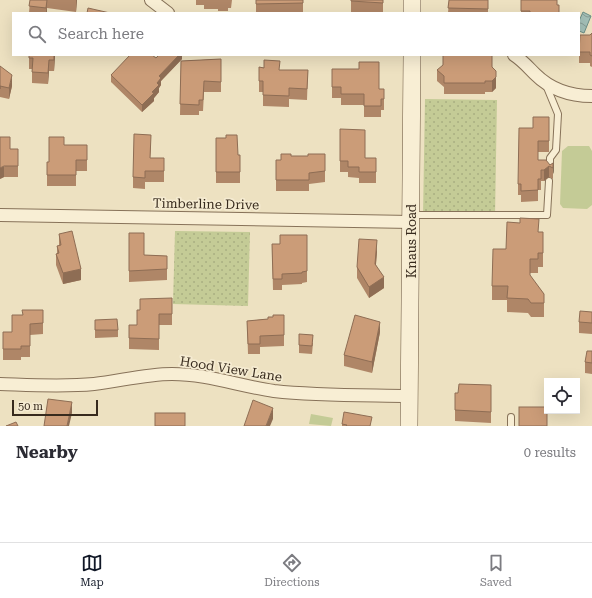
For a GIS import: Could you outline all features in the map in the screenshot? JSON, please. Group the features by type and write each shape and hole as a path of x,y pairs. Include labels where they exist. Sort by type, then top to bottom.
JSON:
{"street":[{"path":"150,0 167,12"},
{"path":"412,0 412,12"},
{"name":"Knaus Road","path":"409,426 412,56"},
{"path":"515,56 544,82 569,95 592,96"},
{"name":"Timberline Drive","path":"0,215 411,218"},
{"name":"Hood View Lane","path":"0,384 61,386 94,384 171,374 202,376 274,391 308,394 410,396"}],"lane":[{"path":"544,82 558,114 556,150 550,158 550,171"},
{"path":"411,218 546,215 549,182"},
{"path":"511,417 511,426"}],"green space":[{"path":"425,99 497,100 495,217 423,216"},
{"path":"568,146 589,146 592,151 592,205 587,209 563,208 560,204 562,151"},
{"path":"175,231 250,232 248,306 173,304"},
{"path":"311,414 333,418 331,426 309,424"}],"water":[{"path":"583,12 591,16 584,33 580,31 580,19"}],"building":[{"path":"30,0 47,0 46,8 29,6"},
{"path":"256,0 303,0 303,3 256,4"},
{"path":"383,0 383,3 351,1"},
{"path":"449,0 488,0 488,9 448,8"},
{"path":"521,0 557,0 557,5 559,5 559,12 521,11"},
{"path":"88,8 106,12 87,12"},
{"path":"592,33 592,56 590,55 590,52 580,52 580,35 590,35"},
{"path":"29,56 54,56 54,60 49,60 48,73 32,72 33,58 29,58"},
{"path":"129,56 153,56 156,58 158,56 178,56 159,76 161,78 157,83 159,85 152,92 154,93 142,105 111,75"},
{"path":"443,56 492,56 492,67 496,71 496,77 492,81 485,81 485,83 444,83 444,76 437,70 443,65"},
{"path":"221,59 221,82 204,81 203,100 199,100 199,105 180,104 181,61"},
{"path":"264,60 280,61 279,70 308,70 307,89 289,88 289,96 263,95 263,81 259,81 259,67 264,68"},
{"path":"359,62 379,62 379,89 384,89 384,99 381,99 381,106 364,106 364,94 341,94 341,87 332,87 332,69 359,69"},
{"path":"0,66 12,75 9,88 0,86"},
{"path":"533,117 549,117 549,141 538,141 538,160 546,160 550,165 553,163 553,168 549,166 544,170 541,170 541,179 538,179 538,190 521,191 521,184 518,184 519,128 533,128"},
{"path":"340,129 365,130 365,158 376,158 376,172 359,172 359,167 348,167 348,161 340,161"},
{"path":"134,134 151,135 150,158 164,158 164,171 145,171 145,178 133,177"},
{"path":"226,135 237,135 238,155 240,155 240,172 216,172 216,138 226,138"},
{"path":"0,137 10,137 10,149 18,149 18,166 4,166 0,168"},
{"path":"49,137 64,137 64,145 87,145 87,160 76,160 76,175 47,175 47,162 49,162"},
{"path":"281,154 291,154 291,156 308,156 308,154 325,154 325,171 309,173 309,180 276,180 276,160 281,160"},
{"path":"520,218 539,219 538,232 543,232 543,253 538,253 538,259 530,259 530,275 544,294 544,303 531,303 528,299 507,298 508,286 492,286 493,249 506,249 507,222 520,223"},
{"path":"72,231 81,269 63,273 56,254 59,253 57,246 61,245 59,234"},
{"path":"129,233 144,233 144,255 167,256 167,269 129,271"},
{"path":"280,235 307,235 307,271 302,273 282,274 282,279 273,279 272,244 280,244"},
{"path":"359,239 377,240 375,264 384,277 369,287 357,267"},
{"path":"172,298 172,314 159,314 159,339 129,338 129,325 137,325 137,310 140,310 140,299"},
{"path":"22,310 43,310 43,323 30,324 30,346 21,346 21,349 3,349 3,332 12,332 12,315 23,315"},
{"path":"580,311 592,312 592,323 579,322"},
{"path":"273,315 284,315 284,335 260,336 260,344 248,344 247,321 268,319 268,317 273,317"},
{"path":"355,315 380,322 372,362 344,355"},
{"path":"117,319 118,330 95,330 95,320"},
{"path":"299,334 313,335 312,346 299,345"},
{"path":"587,351 592,351 592,363 585,362"},
{"path":"459,384 491,385 491,412 455,410 455,393 458,393"},
{"path":"48,399 72,402 67,426 44,426"},
{"path":"253,400 273,408 266,426 244,426"},
{"path":"519,407 544,407 544,414 547,414 547,426 519,426"},
{"path":"344,412 372,417 370,426 346,426 347,425 342,424"},
{"path":"155,413 185,413 185,426 155,426"},
{"path":"16,422 18,426 6,426"}]}
